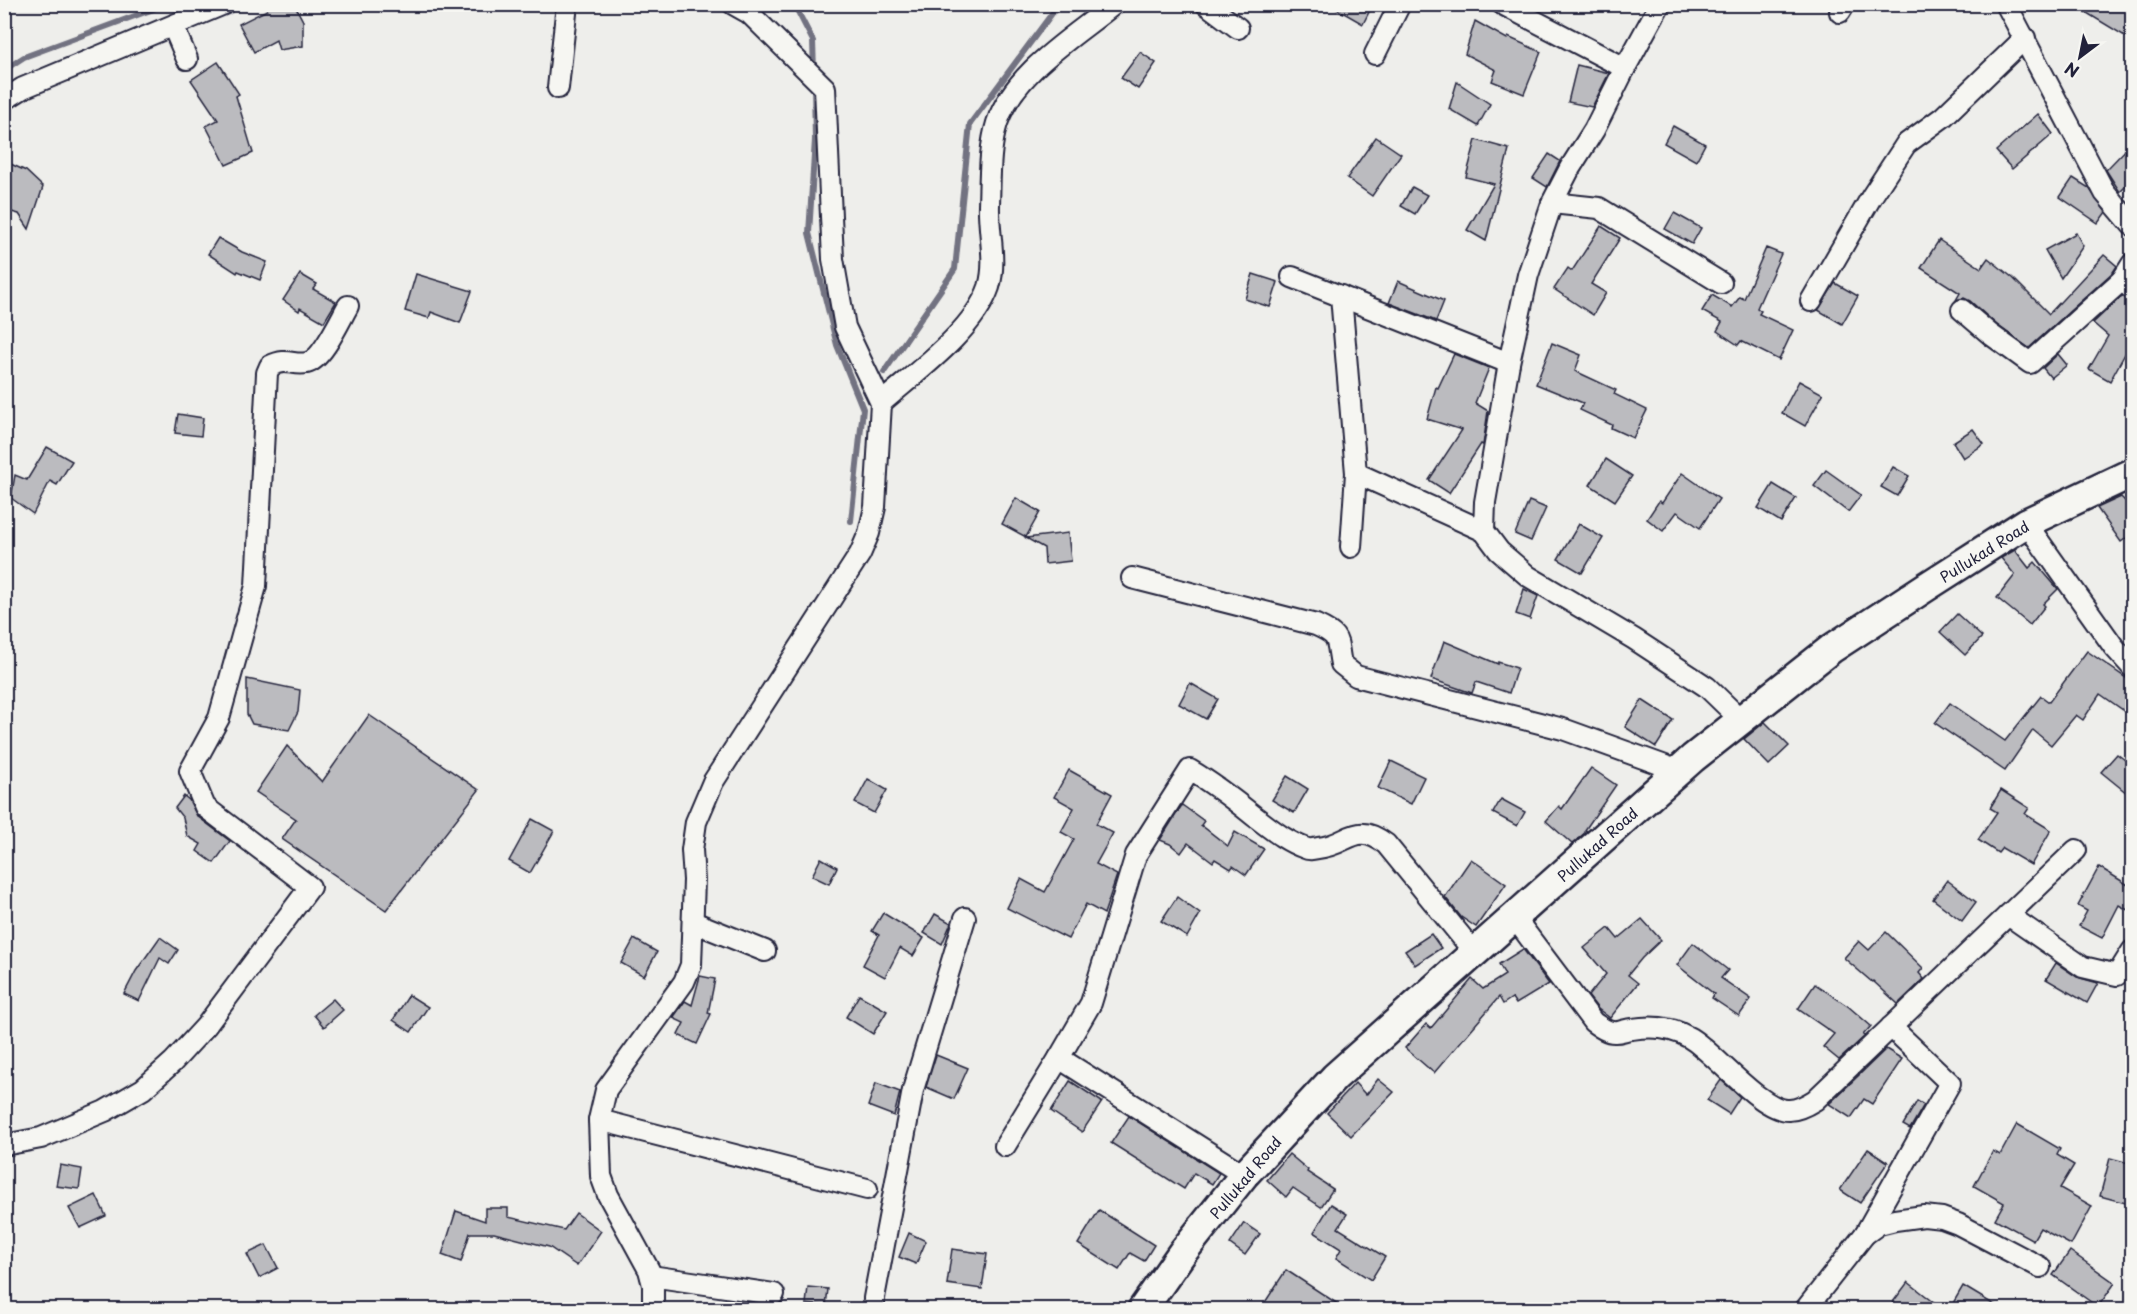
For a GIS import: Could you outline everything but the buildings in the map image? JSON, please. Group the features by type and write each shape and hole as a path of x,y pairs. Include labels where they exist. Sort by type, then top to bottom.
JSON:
{"street":[{"path":"4,100 23,88 224,4"},
{"path":"558,88 567,4"},
{"path":"650,1310 651,1276 608,1195 601,1176 599,1120 606,1090 684,982 692,965 694,880 692,850 696,822 713,782 860,554 869,533 875,507 881,403 843,316 832,248 825,88 749,13 733,4"},
{"path":"881,403 957,336 977,310 989,286 993,246 989,208 992,153 997,124 1006,103 1031,72 1114,4"},
{"path":"1206,4 1238,28"},
{"path":"1375,54 1400,4"},
{"path":"1502,4 1625,68"},
{"path":"1484,531 1485,502 1509,363 1528,275 1552,203 1570,168 1594,130 1660,4"},
{"path":"2006,4 2105,193 2133,225"},
{"path":"173,26 187,59"},
{"path":"1811,301 1872,196 1906,144 1943,117 2025,38"},
{"path":"1552,203 1599,208 1721,283"},
{"path":"1292,277 1509,363"},
{"path":"1962,310 2030,363 2129,277"},
{"path":"1341,296 1356,473 1351,547"},
{"path":"4,1145 41,1138 105,1111 143,1089 173,1062 206,1026 310,888 205,807 190,771 219,718 256,586 267,373 270,366 281,360 306,363 318,358 348,306"},
{"path":"1356,473 1484,531 1499,551 1528,576 1634,639 1707,687 1741,720"},
{"name":"Pullukad Road","path":"1142,1310 1182,1253 1244,1175 1335,1077 1679,771 1831,649 2026,523 2133,473"},
{"path":"2026,523 2114,647 2133,667"},
{"path":"1132,578 1316,625 1331,631 1337,639 1341,664 1356,676 1563,729 1679,771"},
{"path":"1005,1146 1091,1004 1136,855 1190,770 1210,782 1284,838 1307,850 1329,847 1352,836 1365,833 1377,837 1386,844 1474,952"},
{"path":"1514,917 1593,1022 1614,1032 1648,1027 1668,1029 1690,1038 1776,1108 1789,1110 1805,1106 1815,1100 2076,850"},
{"path":"2008,915 2083,967 2117,975 2133,951"},
{"path":"874,1310 874,1298 913,1090 965,918"},
{"path":"693,922 765,951"},
{"path":"1805,1310 1865,1233 1950,1083 1891,1027"},
{"path":"1059,1058 1244,1175"},
{"path":"599,1120 867,1189"},
{"path":"1865,1233 1879,1224 1895,1220 1924,1216 1942,1218 2040,1267"},
{"path":"651,1276 774,1294"}],"waterway":[{"path":"4,70 24,57 167,4"},
{"path":"794,4 813,41 814,71"},
{"path":"884,372 955,269 970,124 1059,4"},
{"path":"814,84 815,140 809,233 837,345 863,409 851,521"}]}
